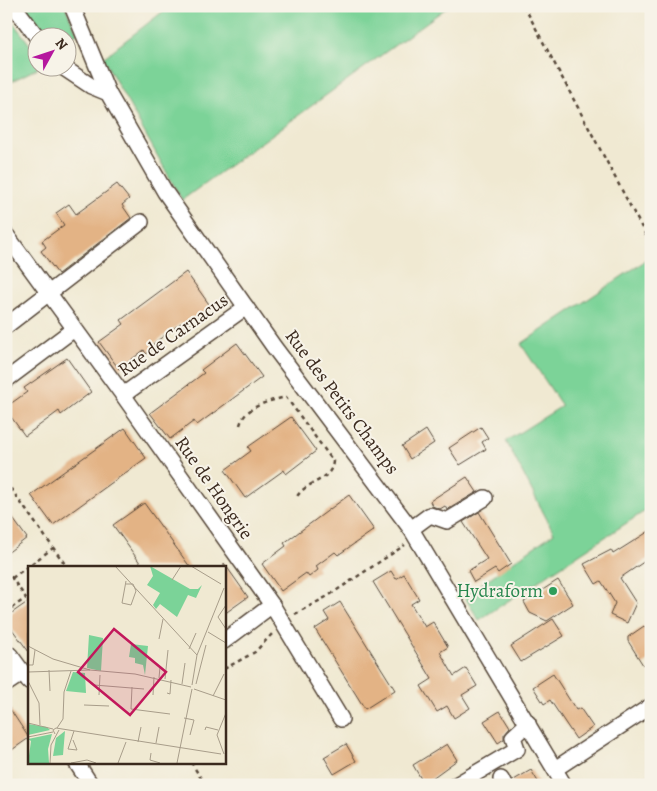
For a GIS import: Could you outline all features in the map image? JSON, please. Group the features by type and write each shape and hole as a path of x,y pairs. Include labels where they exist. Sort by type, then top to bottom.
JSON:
{"street":[{"path":"14,6 30,28"},
{"name":"Rue des Petits Champs","path":"72,6 108,93 165,192 246,307 414,533 564,785"},
{"path":"78,77 91,86 108,93"},
{"path":"6,326 140,222"},
{"name":"Rue de Hongrie","path":"7,236 48,295 123,394 284,622 341,719"},
{"name":"Rue de Carnacus","path":"123,394 246,307"},
{"path":"6,380 74,330"},
{"path":"414,533 430,515 447,521 486,498"},
{"path":"225,640 272,605"},
{"path":"10,655 17,681"},
{"path":"555,769 651,706"},
{"path":"456,785 517,749 513,737 528,723"},
{"path":"77,764 91,785"}],"path":[{"path":"524,6 651,245"},
{"path":"240,425 242,418 263,402 286,397 333,461 328,474 308,484 296,498"},
{"path":"6,482 66,566"},
{"path":"225,667 255,652 284,622 414,533"},
{"path":"28,566 53,548"},
{"path":"12,578 28,566"},
{"path":"6,570 26,598 6,612"},
{"path":"192,764 205,785"}],"green space":[{"path":"24,6 65,6 75,28 41,28"},
{"path":"170,6 449,6 182,200 103,58"},
{"path":"6,13 28,42 28,73 6,84"},
{"path":"648,259 651,264 651,507 479,620 464,596 554,533 506,441 562,406 521,344"}],"building":[{"path":"117,184 129,199 122,205 131,218 58,274 41,251 46,247 42,241 64,225 56,213 69,204 76,214"},
{"path":"186,272 211,307 184,327 181,323 153,344 156,347 146,354 144,350 119,369 99,342 124,324 121,320"},
{"path":"237,343 262,377 197,425 194,421 170,439 150,413 204,373 201,370"},
{"path":"67,358 91,392 61,415 59,411 25,436 6,410 6,407 27,392 24,388"},
{"path":"291,417 316,451 286,474 284,470 245,498 225,470 251,451 248,447"},
{"path":"481,427 488,438 482,442 486,449 460,465 449,448"},
{"path":"125,428 146,458 53,525 31,495"},
{"path":"426,430 434,443 410,459 402,446"},
{"path":"467,477 477,492 447,510 445,506 440,509 432,506 430,501"},
{"path":"349,495 374,530 338,555 335,552 316,566 318,570 309,577 306,573 281,591 262,564 286,546 284,543"},
{"path":"144,503 189,566 142,566 113,525"},
{"path":"6,509 27,538 6,554"},
{"path":"479,512 511,564 498,573 495,569 474,582 468,571 487,559 463,522"},
{"path":"651,530 651,557 620,578 636,603 627,623 610,615 615,603 601,581 596,584 584,564 611,550 613,554"},
{"path":"224,563 248,597 225,613 225,566"},
{"path":"391,571 396,579 404,574 419,599 411,604 425,627 433,622 448,647 440,652 454,676 466,668 477,686 462,695 470,708 454,718 447,706 437,712 421,686 432,679 373,582"},
{"name":"Hydraform","path":"558,580 573,604 547,621 530,613 524,602"},
{"path":"28,602 28,651 6,621 6,617"},
{"path":"340,602 395,690 365,709 315,629 329,620 324,612"},
{"path":"553,619 564,636 521,662 511,646"},
{"path":"644,626 651,636 651,660 643,665 628,641 628,637"},
{"path":"553,674 576,710 580,708 593,727 576,739 550,700 544,704 533,687"},
{"path":"6,703 28,739 6,754"},
{"path":"500,711 510,727 504,734 504,739 498,743 484,721"},
{"path":"346,744 356,761 334,774 324,757"},
{"path":"447,744 457,760 424,784 413,765"},
{"path":"531,770 540,785 513,785 512,781"}],"place":[{"name":"Hydraform","path":"553,591"}]}
